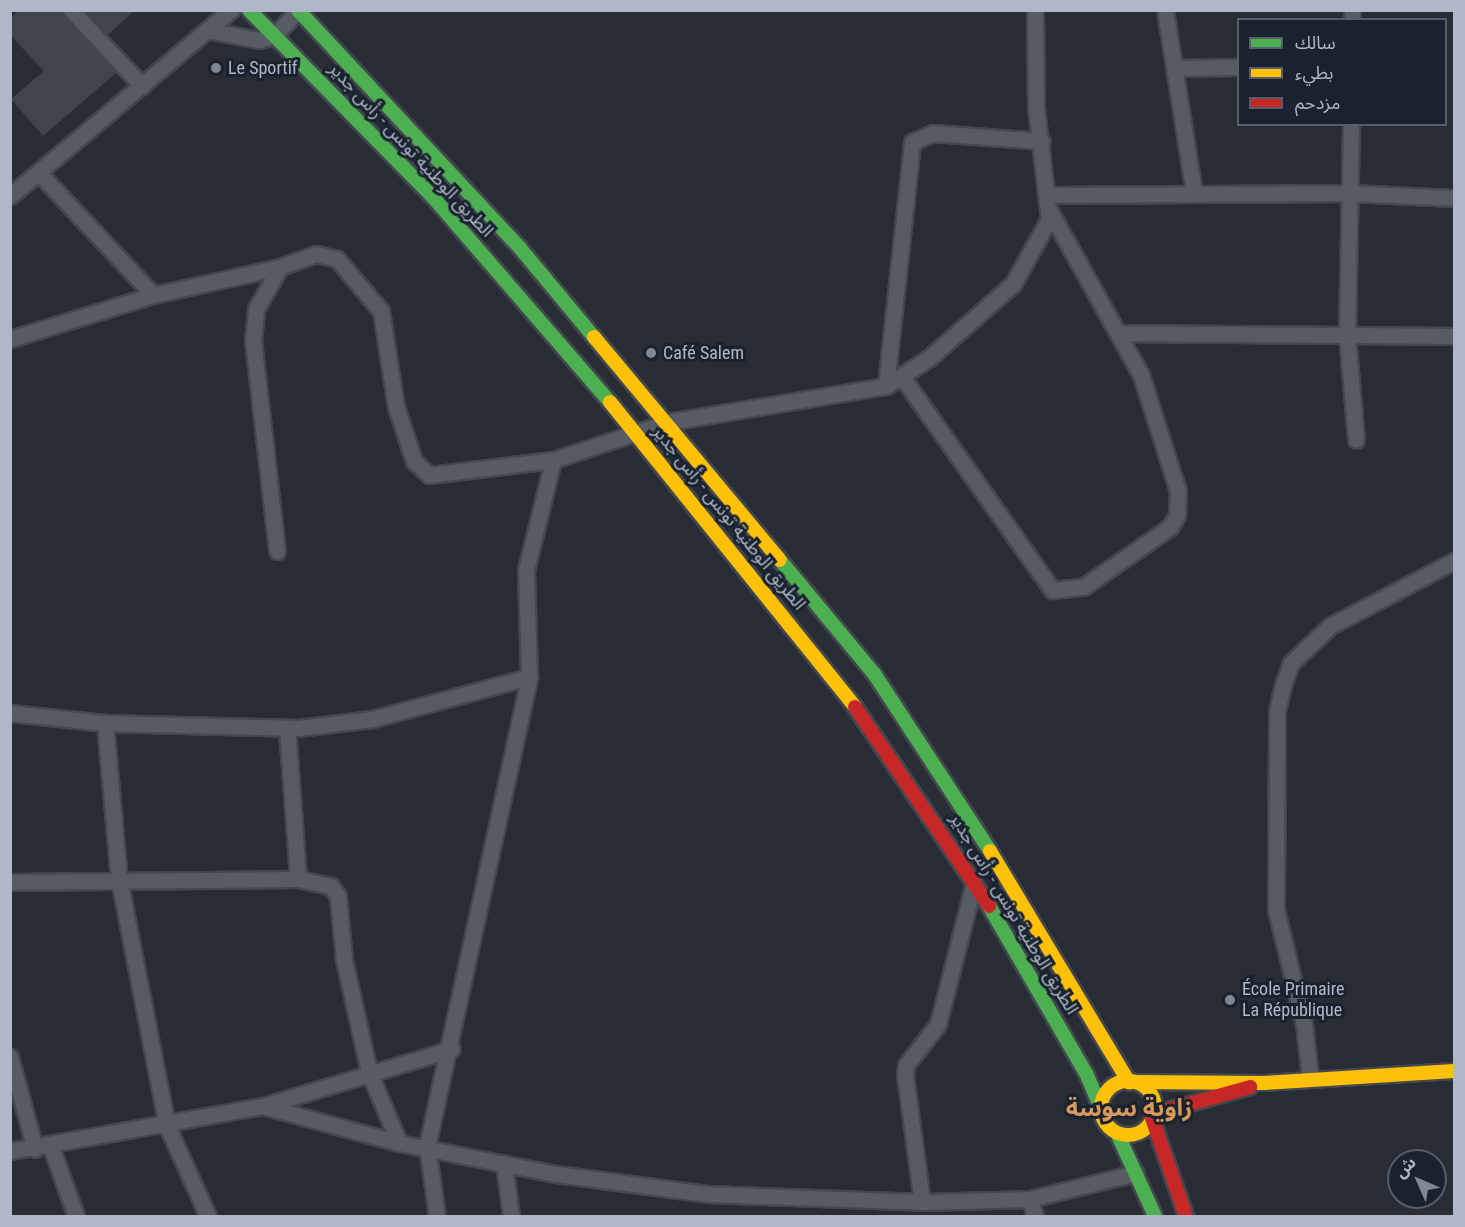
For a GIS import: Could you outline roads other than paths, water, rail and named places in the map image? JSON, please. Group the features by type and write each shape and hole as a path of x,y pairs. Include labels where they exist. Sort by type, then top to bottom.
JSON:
{"main road":[{"name":"الطريق الوطنية تونس - رأس جدير","path":"249,10 432,196 638,434 839,683 974,880 1086,1073 1101,1108"},
{"name":"الطريق الوطنية تونس - رأس جدير","path":"298,10 520,248 668,422 874,675 959,800 1130,1082"},
{"path":"1155,1216 1118,1133 1105,1123 1101,1108 1113,1086 1130,1082 1264,1083 1310,1078 1455,1071"},
{"path":"1130,1082 1150,1093 1153,1116 1186,1216"},
{"path":"1118,1133 1134,1134 1153,1116 1264,1083"}],"street":[{"path":"71,10 142,86"},
{"path":"10,196 231,10"},
{"path":"207,30 259,40 274,36 298,10"},
{"path":"1165,10 1194,193"},
{"path":"902,377 1044,583 1070,592 1170,526 1177,516 1178,491 1157,418 1119,333 1049,203 1032,55 1033,12"},
{"path":"1175,68 1237,68"},
{"path":"1351,126 1347,335 1356,440"},
{"path":"886,386 912,142 933,132 1042,141"},
{"path":"39,173 153,295"},
{"path":"1049,203 1194,193 1350,193 1455,198"},
{"path":"10,339 153,295 280,267 316,254 337,259 381,311 396,407 414,461 423,472 437,476 553,460 638,434 668,422 886,386 902,377 1013,284 1030,262 1049,203"},
{"path":"277,551 253,340 256,309 280,267"},
{"path":"1119,333 1455,336"},
{"path":"436,1216 427,1146 452,1049 529,677 526,570 553,460"},
{"path":"1310,1078 1304,1024 1276,910 1277,711 1283,686 1291,663 1330,626 1455,561"},
{"path":"10,713 105,723 287,728 372,719 529,677"},
{"path":"105,723 119,879 167,1126 208,1216"},
{"path":"287,728 298,879"},
{"path":"10,882 119,879 298,879 336,890 344,960 369,1072 399,1143"},
{"path":"922,1202 905,1076 906,1065 938,1024 974,880"},
{"path":"10,1151 43,1148 167,1126 263,1106 369,1072 452,1049"},
{"path":"10,1057 43,1148 76,1216"},
{"path":"263,1106 399,1143 427,1146 504,1163 707,1194 922,1202 1030,1199 1136,1173"},
{"path":"504,1163 511,1216"},
{"path":"1030,1199 1035,1216"}],"place":[{"name":"Le Sportif","path":"216,68"},
{"name":"Café Salem","path":"651,353"},
{"name":"École Primaire La République","path":"1230,1000"}],"district":[{"name":"زاوية سوسة","path":"1129,1109"}]}
